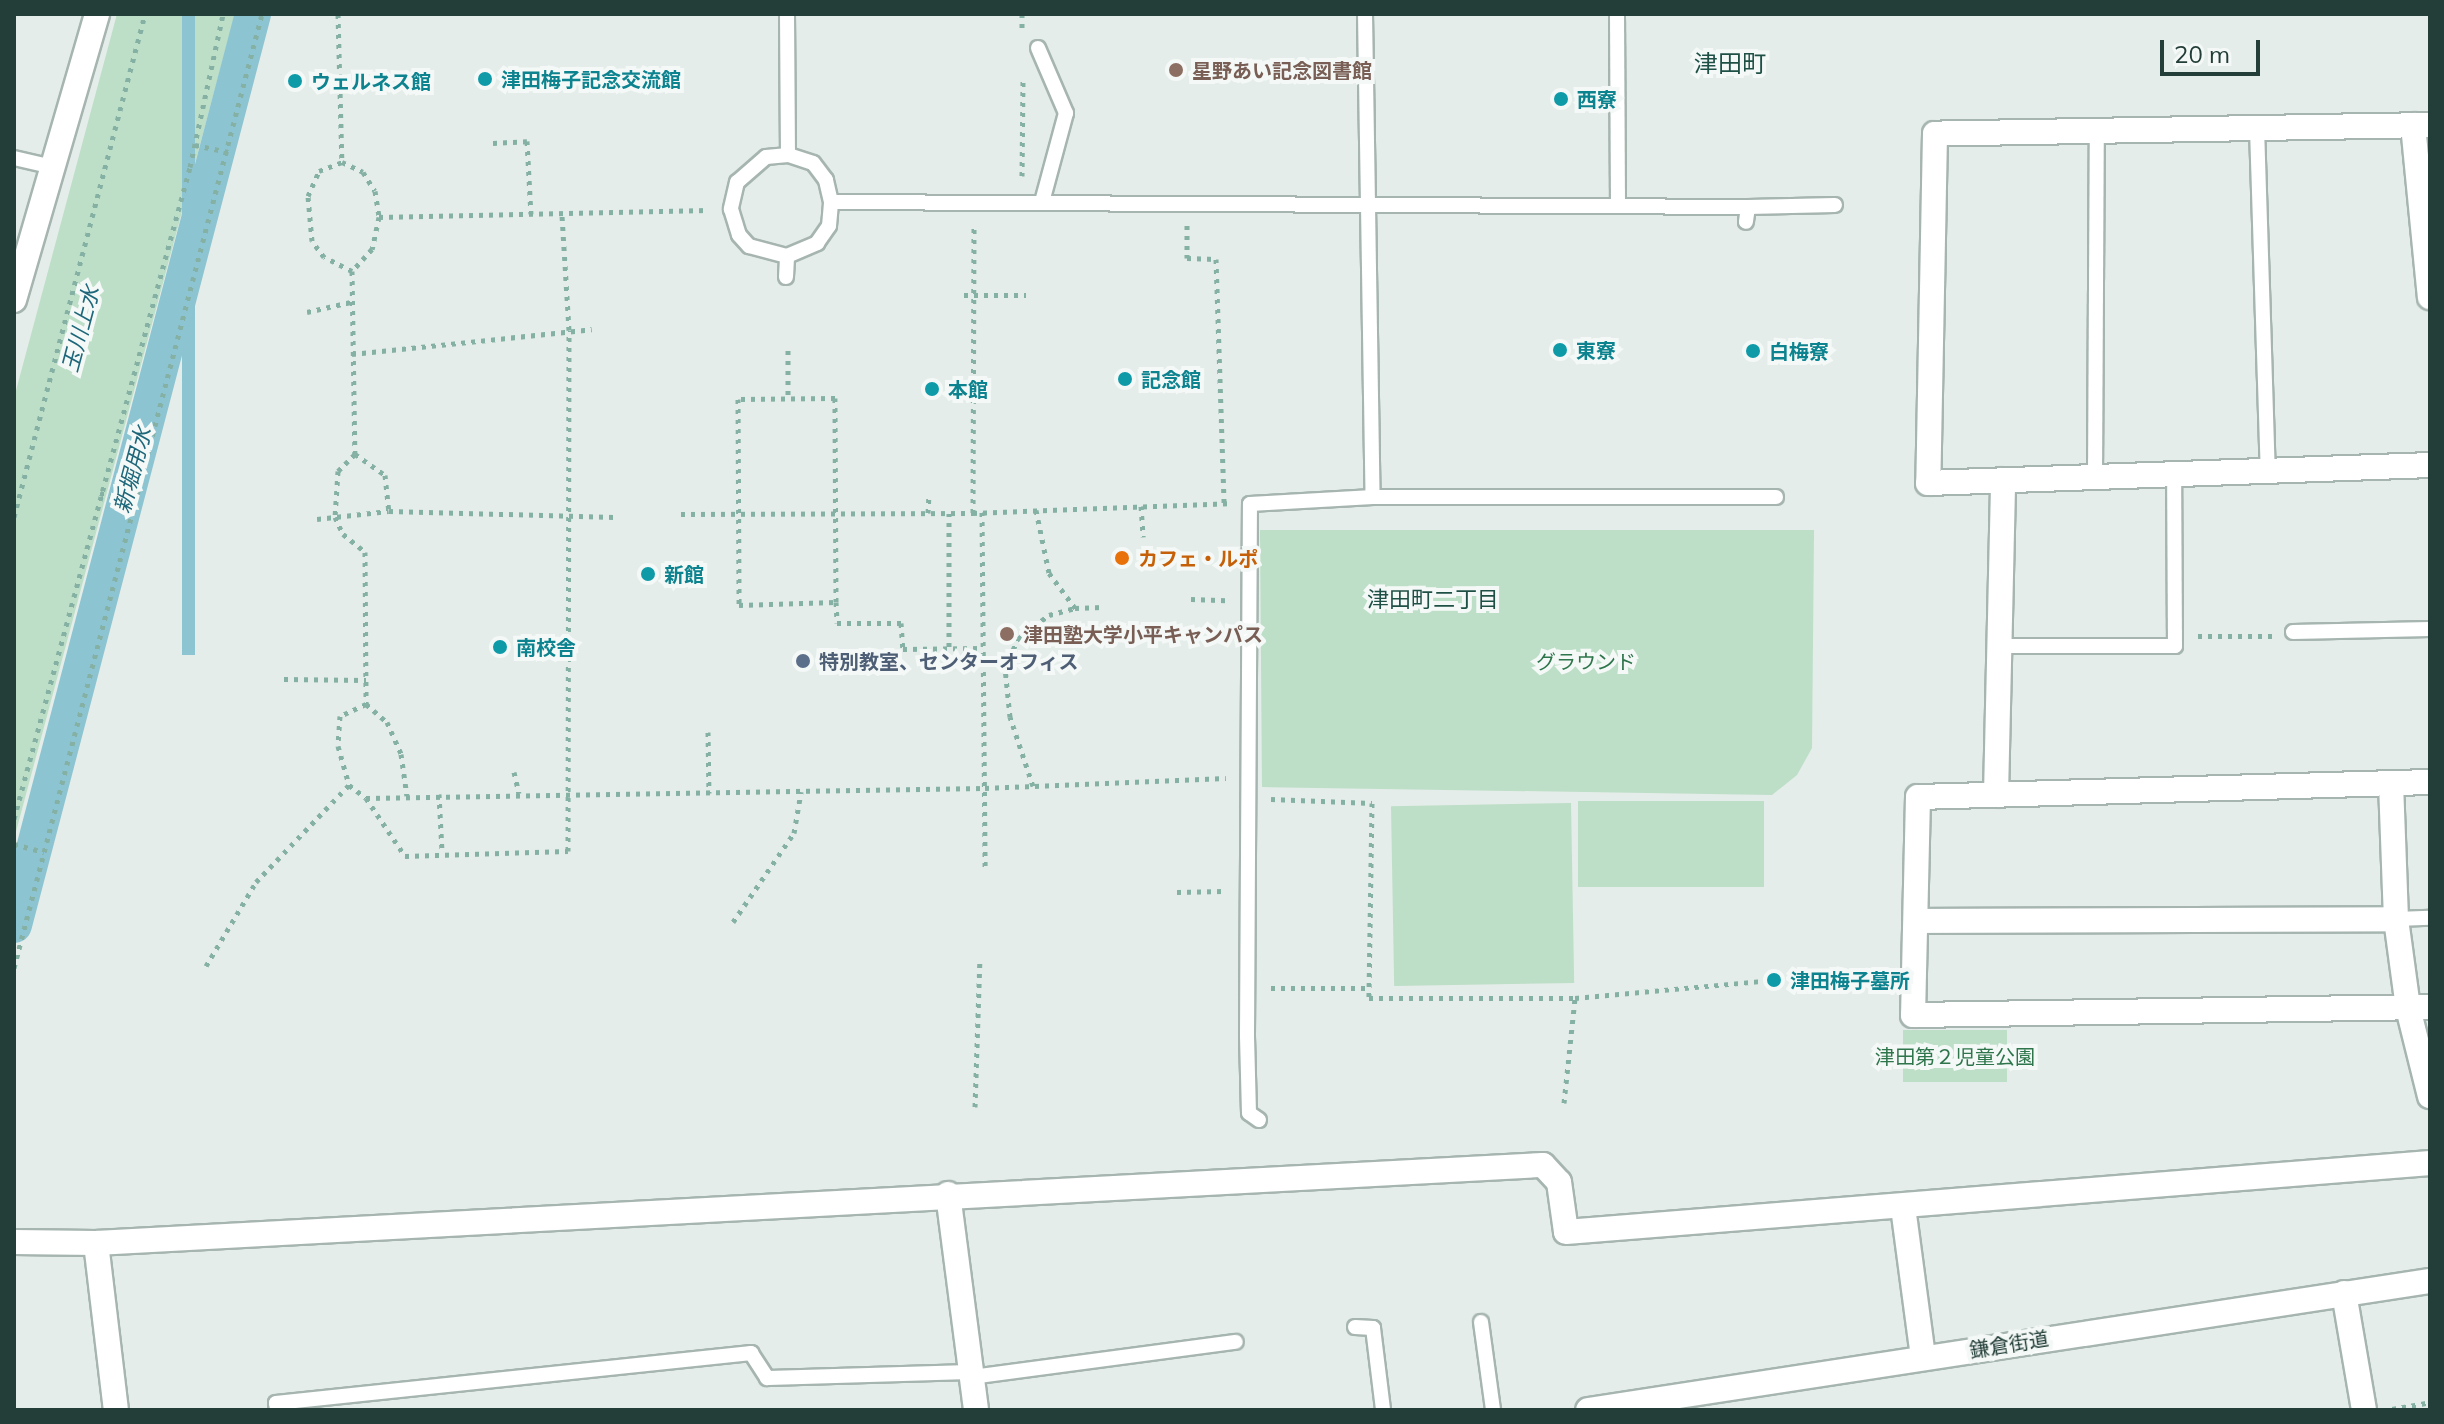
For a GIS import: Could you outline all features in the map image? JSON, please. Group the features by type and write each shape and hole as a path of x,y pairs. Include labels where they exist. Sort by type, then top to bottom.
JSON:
{"street":[{"path":"14,300 97,14"},
{"path":"2430,297 2421,125 1935,134 1928,483 2430,465"},
{"path":"1996,795 2003,480"},
{"path":"2419,1007 1913,1015 1918,797 2430,782"},
{"path":"2391,783 2396,919 2419,1007 2430,1096"},
{"path":"1916,921 2396,919"},
{"path":"14,1242 96,1243 948,1194 1543,1165 1559,1182 1566,1232 2430,1163"},
{"path":"948,1194 976,1410"},
{"path":"1903,1207 1923,1357"},
{"path":"96,1243 116,1410"},
{"name":"鎌倉街道","path":"1588,1410 2430,1281"},
{"path":"2344,1293 2364,1410"}],"lane":[{"path":"787,14 788,155"},
{"path":"1365,14 1373,497"},
{"path":"1617,14 1618,206"},
{"path":"1038,48 1066,113 1042,202"},
{"path":"2257,128 2268,471"},
{"path":"2095,477 2097,131"},
{"path":"788,155 820,170 831,202 829,226 817,243 787,256 749,246 739,235 731,209 737,182 751,166 766,157 788,155"},
{"path":"14,158 53,167"},
{"path":"831,202 1835,205"},
{"path":"1746,222 1748,207"},
{"path":"786,277 787,256"},
{"path":"2000,646 2175,646 2174,474"},
{"path":"1259,1120 1249,1113 1247,988 1247,890 1252,798 1250,504 1373,497 1776,497"},
{"path":"2293,632 2430,629"},
{"path":"2396,919 2430,918"},
{"path":"1481,1322 1493,1410"},
{"path":"1355,1327 1373,1328 1383,1410"},
{"path":"277,1410 276,1403 751,1353 767,1378 972,1374 1236,1342"}],"path":[{"path":"14,517 145,14"},
{"path":"14,819 195,145 223,14"},
{"path":"14,968 262,14"},
{"path":"338,14 342,162"},
{"path":"1022,14 1022,42"},
{"path":"1021,201 1023,71"},
{"path":"493,143 527,141 531,214"},
{"path":"195,145 228,152"},
{"path":"352,271 324,257 312,241 308,196 319,171 342,162 363,172 375,191 379,217 372,249 352,271 355,454 338,471 335,517 343,534 365,552 366,704 387,722 401,754 407,796"},
{"path":"973,513 974,203"},
{"path":"1188,203 1187,258 1216,259 1224,503"},
{"path":"379,217 562,216 731,209"},
{"path":"366,704 340,716 338,746 349,785 366,798 405,856 442,852 568,851 571,796 567,519 569,330 562,216"},
{"path":"964,295 1026,295"},
{"path":"307,312 351,302"},
{"path":"352,354 592,329"},
{"path":"788,350 788,398"},
{"path":"836,602 739,605 738,399 835,398 837,623 901,623 903,649 983,648"},
{"path":"355,454 385,475 389,511"},
{"path":"100,493 136,503"},
{"path":"928,513 929,495"},
{"path":"681,514 973,513 1250,504"},
{"path":"1141,506 1143,537"},
{"path":"1036,510 1049,573 1075,608"},
{"path":"317,519 389,511 511,518 614,517"},
{"path":"982,512 985,869"},
{"path":"949,513 949,648"},
{"path":"1191,599 1250,601"},
{"path":"1033,786 1010,717 1005,668 1018,639 1049,615 1075,608 1103,607"},
{"path":"2175,636 2293,632"},
{"path":"284,679 366,680"},
{"path":"708,732 709,793"},
{"path":"514,772 519,793"},
{"path":"366,798 439,794 571,796 985,788 1251,777"},
{"path":"206,966 256,882 349,785"},
{"path":"733,922 794,833 801,792"},
{"path":"439,794 442,852"},
{"path":"1252,798 1372,803 1369,998 1575,998 1774,980"},
{"path":"14,844 44,852"},
{"path":"1177,892 1247,890"},
{"path":"975,1107 980,959"},
{"path":"1247,988 1370,988"},
{"path":"1564,1103 1575,998"},
{"path":"2385,1410 2430,1402"}],"green space":[{"path":"117,14 235,14 14,839 14,398"},
{"name":"グラウンド","path":"1260,530 1814,530 1812,748 1797,775 1772,795 1262,787"},
{"path":"1578,801 1764,801 1764,887 1578,887"},
{"path":"1571,803 1574,983 1394,986 1391,806"},
{"name":"津田第２児童公園","path":"1903,1030 2007,1030 2007,1082 1903,1082"}],"water":[{"path":"182,14 195,14 195,655 182,655"}],"waterway":[{"name":"新堀用水","path":"14,925 253,14"}],"place":[{"name":"星野あい記念図書館","path":"1176,70"},
{"name":"津田梅子記念交流館","path":"485,79"},
{"name":"ウェルネス館","path":"295,81"},
{"name":"西寮","path":"1561,99"},
{"name":"東寮","path":"1560,350"},
{"name":"白梅寮","path":"1753,351"},
{"name":"記念館","path":"1125,379"},
{"name":"本館","path":"932,389"},
{"name":"カフェ・ルポ","path":"1122,558"},
{"name":"新館","path":"648,574"},
{"name":"津田塾大学小平キャンパス","path":"1007,634"},
{"name":"南校舎","path":"500,647"},
{"name":"特別教室、センターオフィス","path":"803,661"},
{"name":"津田梅子墓所","path":"1774,980"}],"district":[{"name":"津田町","path":"1730,64"},
{"name":"津田町二丁目","path":"1433,600"}],"water label":[{"name":"玉川上水","path":"81,329"}]}
